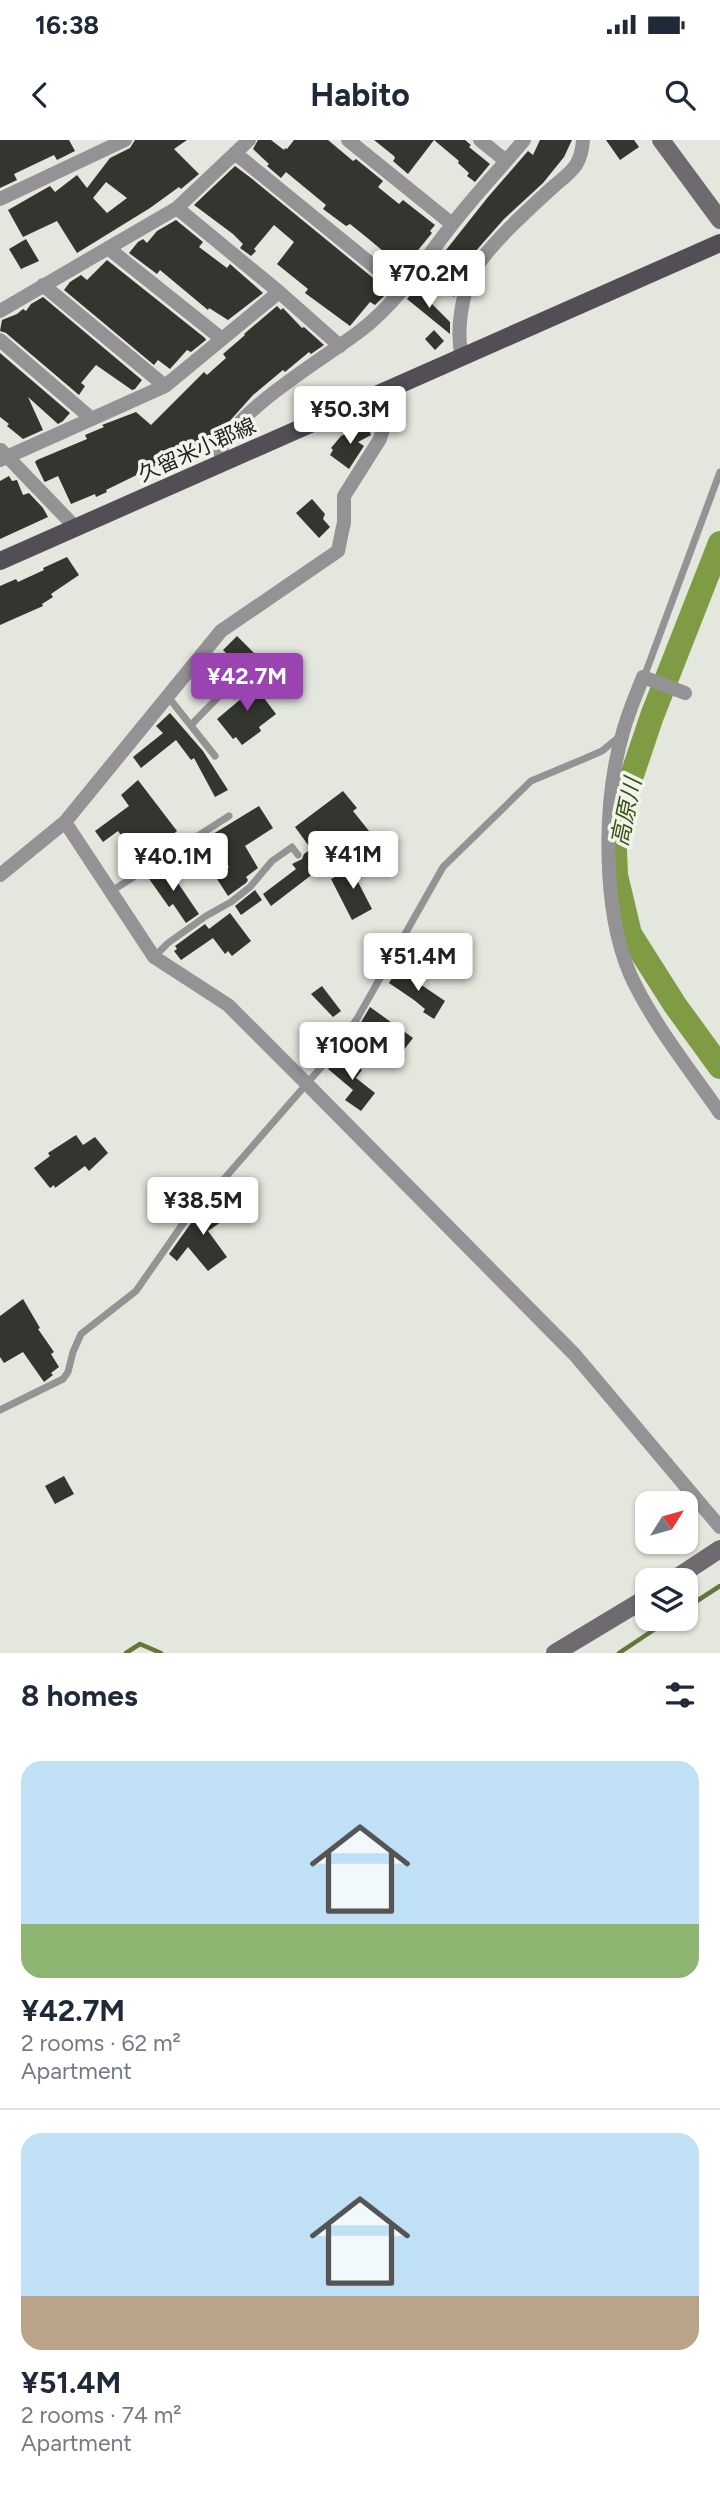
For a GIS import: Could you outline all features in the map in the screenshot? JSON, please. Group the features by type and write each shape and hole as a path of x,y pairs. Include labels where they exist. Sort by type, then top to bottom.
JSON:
{"main road":[{"name":"久留米小郡線","path":"0,562 720,243"}],"street":[{"path":"0,199 125,140"},
{"path":"0,311 177,208 249,140"},
{"path":"480,140 506,161"},
{"path":"226,462 220,452 224,438 278,389 340,346 381,313 403,290 452,224 524,140"},
{"path":"462,358 458,341 467,291 475,270 498,242 553,187 574,170 582,155 583,140"},
{"path":"661,140 720,220"},
{"path":"353,142 452,224"},
{"path":"235,153 403,290"},
{"path":"177,208 340,346"},
{"path":"108,248 222,338"},
{"path":"43,285 165,386"},
{"path":"76,528 2,455 165,386 279,292"},
{"path":"0,340 92,419"},
{"path":"0,875 65,822 169,698 221,631 338,551 344,522 344,496 380,439 388,413 386,392"},
{"path":"683,692 645,678 622,734 612,790 608,863 616,918 630,974 648,1008 720,1113"},
{"path":"65,822 154,957 228,1005 306,1083 575,1355 720,1527"},
{"path":"691,1568 720,1549"},
{"path":"555,1653 635,1605"}],"lane":[{"path":"645,678 720,472"},
{"path":"191,725 228,687 235,696"},
{"path":"169,698 215,756"},
{"path":"0,1410 64,1379 81,1334 136,1291 189,1215 337,1049 443,867 531,781 594,755 622,734"},
{"path":"110,892 229,816"},
{"path":"154,957 168,943 250,887 272,861 292,847 298,855"}],"building":[{"path":"0,140 69,140 75,151 57,160 54,155 14,174 17,180 0,188"},
{"path":"135,140 187,140 174,149 199,174 181,189 179,187 77,253 57,221 23,237 8,210 50,186 55,192 77,175 87,188 110,158 130,148","holes":["106,182 127,198 107,213 93,198"]},
{"path":"258,140 271,140 284,150 294,140 328,140 383,181 378,187 399,204 403,200 435,225 430,231 432,233 410,260 406,257 395,269 401,276 384,262 389,256 365,236 323,209 326,205 286,172 281,178 267,166 269,164 253,149"},
{"path":"374,140 434,140 408,174 393,161 394,156"},
{"path":"434,140 465,140 471,145 469,147 490,164 475,182 467,176 469,173 459,161"},
{"path":"540,140 572,140 564,157 543,183 504,219 474,253 459,279 454,297 427,274 528,151 533,155"},
{"path":"606,140 634,140 639,147 620,160"},
{"path":"235,166 389,291 375,305 370,302 350,326 305,293 308,289 277,264 294,242 274,225 251,256 240,248 243,244 233,234 194,205"},
{"path":"176,220 203,242 199,247 227,268 230,264 263,293 228,320 209,308 208,310 160,270 157,274 129,253 138,242 143,239 147,243 157,231"},
{"path":"26,239 39,261 21,269 9,249"},
{"path":"107,260 206,340 191,352 187,350 170,369 158,360 154,365 64,290 81,275 87,280"},
{"path":"416,288 450,322 450,334 407,299"},
{"path":"43,297 142,380 135,389 132,390 96,365 81,383 85,386 79,395 6,333 0,331 2,320 23,309 26,311 31,304"},
{"path":"277,306 281,310 283,308 302,328 324,345 311,354 309,352 285,372 283,370 253,395 219,433 193,451 191,449 153,467 96,497 95,494 71,504 58,476 44,481 35,462 37,460 87,439 85,435 104,427 102,425 136,412 151,425 204,372 207,375 226,358 223,354"},
{"path":"434,330 444,341 435,350 425,339"},
{"path":"0,353 70,413 63,421 58,424 28,397 43,430 23,439 7,426 9,424 0,417"},
{"path":"367,424 371,435 358,442 364,446 349,469 330,455 333,450 331,448 341,436"},
{"path":"9,476 12,481 17,480 23,495 29,493 48,517 0,539 0,481"},
{"path":"312,499 325,514 323,519 330,527 319,538 296,513"},
{"path":"67,557 79,575 51,594 53,597 42,604 43,606 0,625 0,586 16,579 18,582"},
{"path":"237,636 263,662 249,676 223,650"},
{"path":"246,674 276,714 259,727 261,731 242,745 236,737 233,739 217,719 242,698 244,694 236,682"},
{"path":"170,713 203,751 228,790 215,797 194,758 191,760 176,740 141,768 133,757 163,733 156,726"},
{"path":"138,780 177,831 154,850 158,854 142,864 118,831 103,842 95,831 129,806 121,795"},
{"path":"343,791 357,808 353,811 369,831 271,906 263,894 296,869 292,864 302,859 311,849 295,827"},
{"path":"259,806 273,828 245,846 258,868 246,877 246,883 228,896 217,879 220,877 218,874 229,867 218,853 221,850 213,834"},
{"path":"361,863 368,874 357,880 372,909 352,920 331,879"},
{"path":"165,864 199,914 186,923 173,904 169,907 147,876"},
{"path":"255,890 262,900 241,915 235,906"},
{"path":"230,913 251,941 232,956 228,951 225,954 213,938 181,960 174,951 177,949 175,946 205,924 209,929"},
{"path":"398,969 445,1001 434,1019 423,1012 425,1009 414,1000 389,983"},
{"path":"322,986 341,1011 333,1017 311,994"},
{"path":"370,1007 413,1038 396,1060 371,1040 373,1037 369,1031 360,1024"},
{"path":"340,1055 362,1070 356,1078 375,1093 361,1111 345,1100 353,1090 328,1069"},
{"path":"76,1135 83,1145 95,1137 108,1153 89,1171 85,1166 55,1188 54,1185 50,1188 34,1168 50,1156 48,1153"},
{"path":"218,1198 231,1215 208,1231 227,1257 208,1271 188,1247 177,1261 169,1254 194,1219"},
{"path":"23,1299 40,1328 38,1329 54,1352 51,1354 59,1367 44,1382 23,1352 4,1363 0,1357 0,1316"},
{"path":"64,1476 74,1494 55,1504 45,1486"}],"waterway":[{"name":"高原川","path":"720,543 652,716 627,790 617,829 615,850 616,875 630,934 675,1005 720,1067"},
{"path":"698,1600 720,1586"},
{"path":"619,1653 652,1631"},
{"path":"126,1653 140,1644 161,1653"}]}
